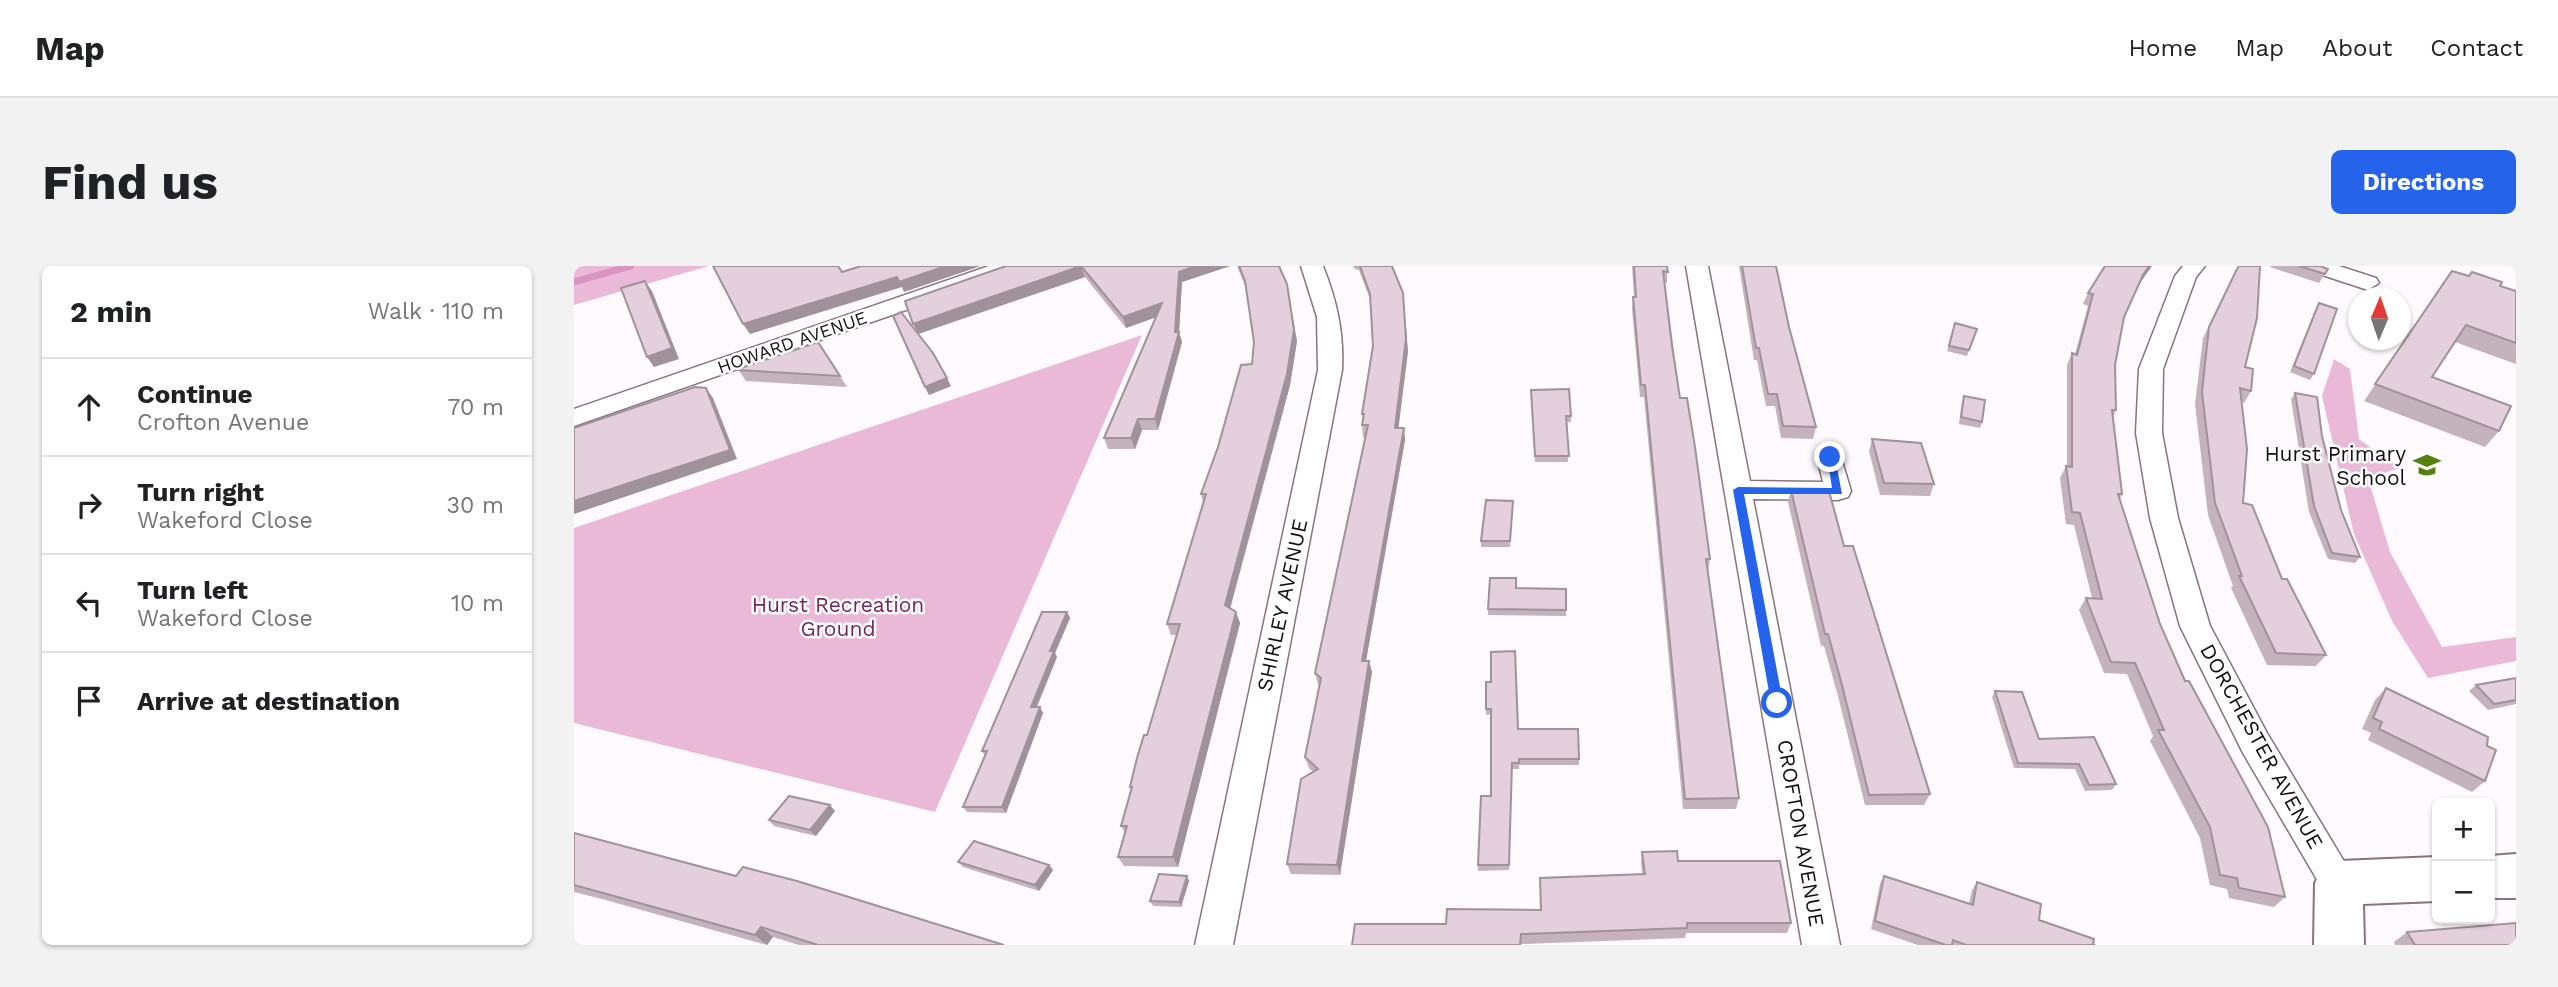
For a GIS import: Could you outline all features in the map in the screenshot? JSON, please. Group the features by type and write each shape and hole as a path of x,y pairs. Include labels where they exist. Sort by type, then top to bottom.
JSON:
{"street":[{"name":"HOWARD AVENUE","path":"574,418 1010,266"},
{"name":"SHIRLEY AVENUE","path":"1213,945 1330,370 1333,337 1323,292 1312,266"},
{"name":"CROFTON AVENUE","path":"1697,266 1821,945"},
{"name":"DORCHESTER AVENUE","path":"2194,266 2186,276 2151,369 2149,433 2164,518 2196,626 2255,743 2339,883"},
{"path":"2318,266 2368,283"},
{"path":"1738,490 1838,491 1830,457"},
{"path":"2495,877 2516,876"},
{"path":"2339,945 2339,883 2432,879"}],"green space":[{"path":"709,266 574,305 574,268"},
{"name":"Hurst Recreation Ground","path":"1142,335 935,812 574,723 574,528"},
{"path":"2334,359 2350,369 2359,439 2400,468 2368,478 2390,552 2442,647 2516,637 2516,661 2428,678 2392,621 2354,534 2322,396"}],"building":[{"path":"713,266 838,266 842,272 861,266 946,266 899,282 897,277 743,324"},
{"path":"1006,266 1081,266 913,324 905,301"},
{"path":"1081,266 1196,266 1179,272 1175,332 1179,332 1155,419 1138,419 1131,438 1104,438 1162,303 1123,317"},
{"path":"1239,266 1279,266 1287,284 1294,330 1287,374 1225,605 1236,612 1173,857 1118,857 1127,826 1121,826 1137,758 1144,735 1147,735 1180,624 1167,624 1206,494 1201,494 1218,447 1241,365 1252,364 1254,342 1245,281"},
{"path":"1360,266 1392,266 1403,293 1406,339 1395,428 1404,428 1362,661 1369,661 1337,865 1287,864 1301,779 1318,769 1305,757 1321,678 1315,673 1368,425 1362,425 1362,414 1373,346 1370,294"},
{"path":"1634,266 1667,266 1668,272 1663,271 1672,346 1680,398 1687,398 1695,447 1710,559 1706,559 1739,798 1685,799 1645,385 1641,385 1633,297 1636,297"},
{"path":"1742,266 1776,266 1816,427 1783,426 1777,394 1768,394 1759,348 1756,348"},
{"path":"2105,266 2149,266 2124,317 2115,365 2116,410 2112,410 2122,494 2118,494 2160,624 2185,681 2189,681 2268,827 2285,897 2239,888 2237,878 2220,875 2210,827 2158,730 2164,730 2135,663 2111,662 2086,598 2102,599 2080,513 2072,512 2066,466 2072,467 2072,353 2077,355 2093,294 2088,293"},
{"path":"2239,266 2260,266 2257,318 2245,367 2253,369 2251,391 2240,388 2247,449 2243,503 2252,505 2282,579 2287,579 2326,655 2276,653 2239,576 2242,576 2215,503 2202,392 2209,327"},
{"path":"2299,266 2320,266 2328,269 2325,274"},
{"path":"2452,271 2469,276 2472,272 2502,282 2500,286 2516,291 2516,343 2466,325 2432,377 2511,406 2499,431 2375,384 2398,350 2411,350 2411,331"},
{"path":"645,281 672,348 647,357 621,288"},
{"path":"2319,303 2337,309 2314,374 2294,366"},
{"path":"901,312 933,353 947,378 925,387 893,316"},
{"path":"1955,323 1977,329 1969,350 1949,346"},
{"path":"818,342 840,376 738,370 738,369"},
{"path":"695,387 706,388 730,450 574,501 574,428"},
{"path":"1569,389 1571,416 1566,416 1569,456 1535,456 1531,390"},
{"path":"2295,393 2317,397 2322,436 2341,510 2360,557 2332,553 2314,506"},
{"path":"1964,396 1985,400 1982,422 1961,417"},
{"path":"1872,439 1921,443 1934,484 1884,483"},
{"path":"1791,490 1829,491 1844,546 1853,546 1930,794 1869,795 1842,685 1828,634 1825,634"},
{"path":"1486,500 1513,501 1510,541 1481,541"},
{"path":"1490,578 1516,578 1516,588 1566,589 1566,610 1488,609"},
{"path":"1042,612 1067,612 1031,707 1040,707 1002,807 963,807 987,751 982,751"},
{"path":"1515,651 1518,729 1578,729 1579,759 1519,759 1519,763 1512,763 1509,865 1478,865 1481,796 1491,796 1491,709 1486,709 1486,682 1491,682 1491,652"},
{"path":"2516,678 2516,700 2494,704 2476,685"},
{"path":"2386,688 2488,737 2487,746 2496,750 2485,781 2379,729 2382,722 2373,718"},
{"path":"1995,691 2022,692 2039,739 2094,737 2116,784 2089,785 2079,764 2018,763"},
{"path":"789,796 830,805 810,830 769,820"},
{"path":"574,833 736,876 743,867 797,881 1004,945 818,945 761,927 755,935 574,885"},
{"path":"974,841 1049,865 1035,885 958,862"},
{"path":"1677,851 1678,861 1780,861 1791,923 1687,923 1687,928 1521,934 1520,945 1352,945 1355,924 1446,924 1447,909 1541,910 1540,878 1645,874 1642,852"},
{"path":"1159,874 1187,876 1179,902 1150,901"},
{"path":"1884,876 1973,905 1977,882 2041,904 2039,920 2094,939 2095,945 1966,945 1953,940 1952,945 1946,945 1875,921"},
{"path":"2516,923 2516,945 2415,945 2407,932"}],"waterway":[{"path":"574,282 631,266"}],"place":[{"name":"Hurst Primary School","path":"2427,465"}],"route":[{"path":"1777,703 1738,490 1838,491 1830,457"}]}
